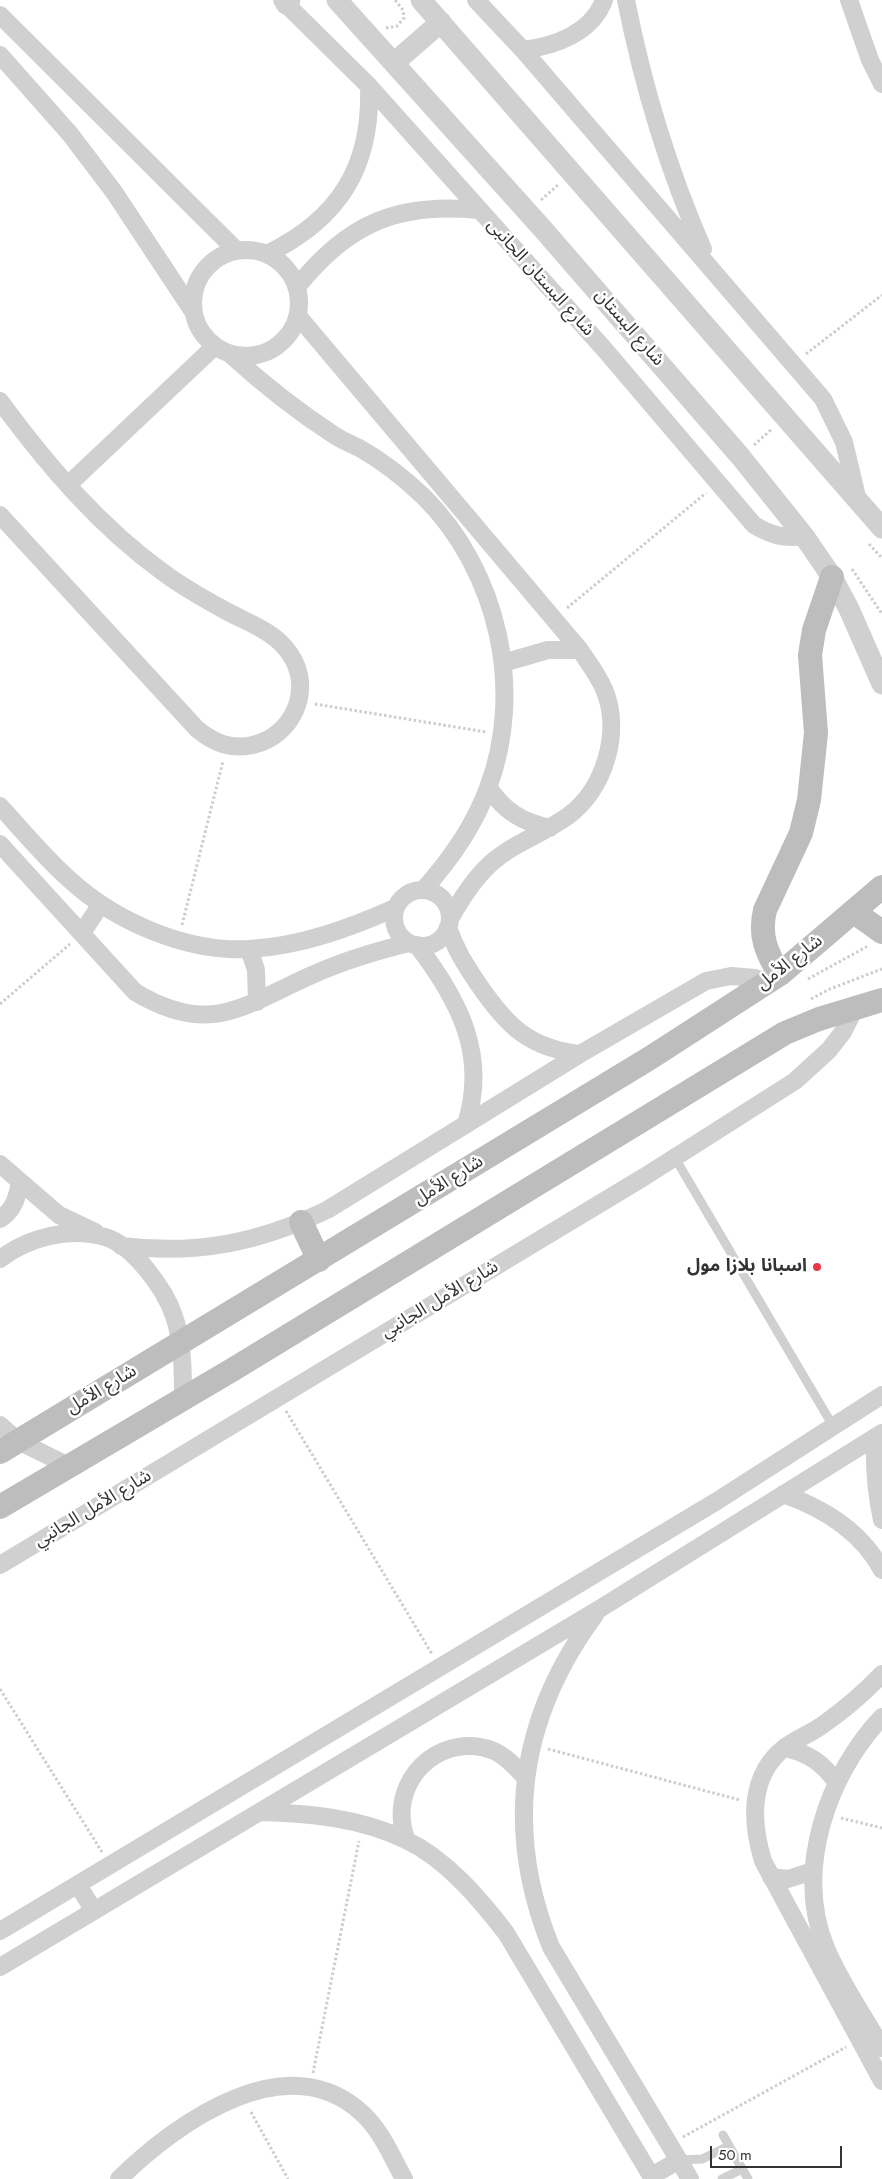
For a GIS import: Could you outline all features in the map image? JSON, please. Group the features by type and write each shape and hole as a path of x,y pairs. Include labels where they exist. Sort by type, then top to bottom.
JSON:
{"main road":[{"path":"773,978 762,924 765,910 801,833 809,800 815,766 816,733 810,655 814,630 832,577"},
{"name":"شارع الأمل","path":"9,1447 650,1058 773,978 882,887"},
{"path":"854,912 882,932"},
{"path":"0,1507 183,1399 785,1033 819,1018 882,1000"},
{"path":"301,1222 320,1260"}],"street":[{"name":"شارع البستان","path":"337,0 395,62 528,212 740,456 804,536 832,577 849,609 872,641 882,684"},
{"path":"421,0 882,528"},
{"path":"476,0 523,50 823,398 844,442 858,501"},
{"path":"523,50 550,46 580,31 594,16 604,0"},
{"path":"626,0 649,100 666,156 710,266"},
{"path":"849,0 880,75"},
{"name":"شارع البستان الجانبى","path":"286,1 369,86 605,350 754,525 768,533 787,538 804,536"},
{"path":"0,15 237,251"},
{"path":"395,62 441,22"},
{"path":"0,55 70,134 114,192 194,313 205,337 292,406 337,437 384,463 405,480 442,518 472,562 483,586 494,620 503,663 504,701 502,735 489,788 461,842 424,889 404,896 395,908 394,916 397,932 413,944 455,1004 472,1048 475,1087 466,1124"},
{"path":"267,254 291,243 312,228 332,209 347,188 359,164 366,139 370,113 369,86"},
{"path":"297,287 315,264 337,244 362,228 380,220 418,209 448,207 478,210"},
{"path":"194,313 195,289 206,269 220,258 237,251 252,251 267,254 286,268 297,287 299,297 298,316 289,335 272,349 252,356 223,350"},
{"path":"0,844 82,933 116,974 135,992 158,1006 182,1014 208,1016 234,1012 320,971 364,955 413,944 436,942 474,880 491,864 528,837 550,828 569,815 586,799 598,779 607,758 610,742 610,712 604,689 580,650 298,316"},
{"path":"69,484 223,350"},
{"path":"0,401 108,528 150,563 197,594 263,629 278,640 290,654 297,669 300,685 299,701 291,719 278,734 262,743 245,747 227,746 211,740 197,730 0,515"},
{"path":"503,663 548,650 580,650"},
{"path":"489,788 497,800 520,819 550,828"},
{"path":"0,806 70,881 101,904 151,930 178,939 217,947 249,949 314,938 355,925 395,908"},
{"path":"424,889 440,896 446,903 449,923 460,956 503,1019 516,1030 538,1043 563,1052 580,1054"},
{"path":"82,933 101,904"},
{"path":"249,949 256,970 257,1002"},
{"path":"121,1246 171,1250 221,1246 273,1233 301,1222 327,1210 580,1054 706,981 731,976 773,978"},
{"name":"شارع الأمل الجانبي","path":"0,1565 675,1158 795,1081 813,1066 843,1032 854,1008"},
{"path":"0,1164 59,1215 121,1246 148,1271 158,1285 174,1316 183,1371 183,1399"},
{"path":"0,1219 7,1215 17,1200 20,1182"},
{"path":"0,1259 33,1241 57,1234 82,1233 106,1237"},
{"path":"0,1931 717,1501 882,1395"},
{"path":"0,1425 9,1447 70,1466"},
{"path":"0,1967 601,1608 879,1436"},
{"path":"879,1436 874,1465 876,1493 882,1520"},
{"path":"783,1494 806,1502 847,1528 864,1545 882,1570"},
{"path":"601,1608 566,1659 553,1687 533,1745 526,1778 523,1806 526,1864 540,1920 551,1947 690,2179"},
{"path":"882,1674 841,1712 785,1748 772,1761 763,1776 754,1804 753,1816 758,1844 771,1877 882,2081"},
{"path":"882,1716 858,1746 836,1782 826,1814 813,1872 816,1911 827,1949 882,2048"},
{"path":"406,1840 402,1820 403,1800 409,1782 420,1765 436,1753 455,1746 475,1746 495,1751 526,1778"},
{"path":"785,1748 803,1753 820,1762 836,1782"},
{"path":"259,1812 296,1813 333,1818 370,1827 406,1840 434,1859 461,1881 506,1933 652,2178 679,2160"},
{"path":"771,1877 788,1879 813,1872"},
{"path":"78,1884 94,1911"},
{"path":"119,2179 142,2156 176,2131 212,2109 270,2087 290,2085 310,2087 342,2099 363,2114 377,2130 404,2179"}],"lane":[{"path":"675,1158 833,1426"},
{"path":"722,2135 748,2179"},
{"path":"679,2160 702,2159 729,2146"},
{"path":"722,2179 742,2168"}],"path":[{"path":"381,25 386,28 397,26 404,18 402,10 395,0"},
{"path":"528,212 572,172"},
{"path":"794,364 882,295"},
{"path":"740,456 786,418"},
{"path":"554,619 718,482"},
{"path":"299,701 502,735"},
{"path":"178,939 227,746"},
{"path":"0,1004 82,933"},
{"path":"806,980 860,948"},
{"path":"806,1001 830,989 882,971"},
{"path":"278,1397 440,1667"},
{"path":"0,1689 110,1865"},
{"path":"533,1745 754,1804"},
{"path":"826,1814 882,1828"},
{"path":"310,2087 358,1846 364,1832 370,1827"},
{"path":"670,2145 859,2039"},
{"path":"242,2097 288,2179"}],"place":[{"name":"اسبانا بلازا مول","path":"817,1267"}]}
